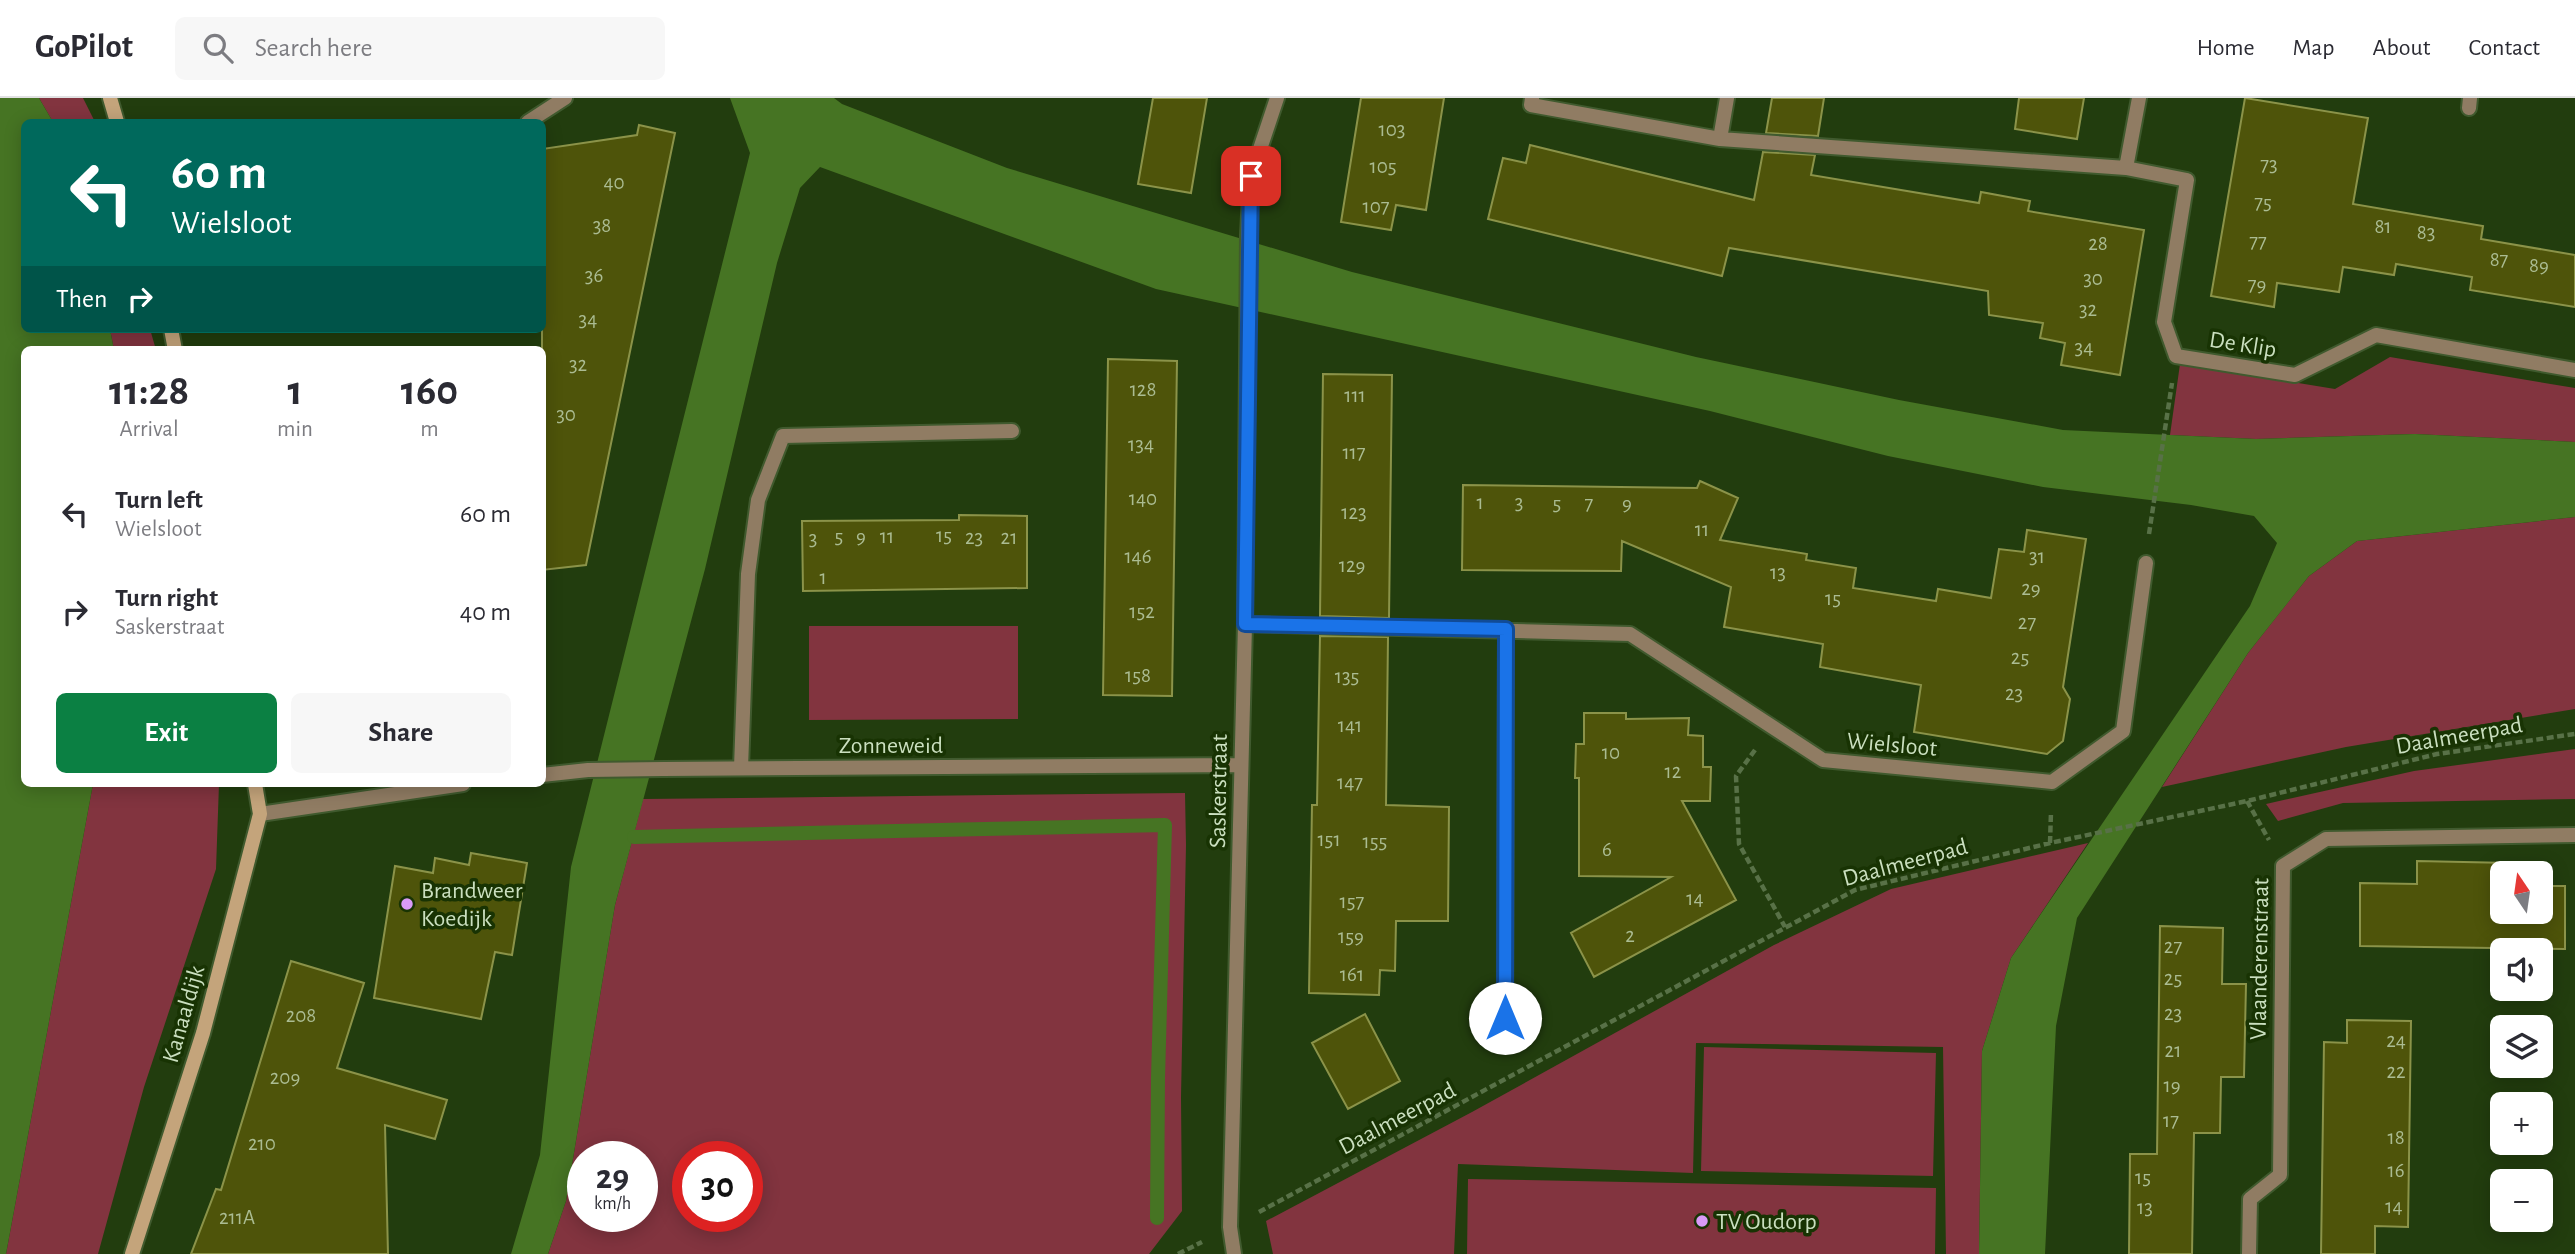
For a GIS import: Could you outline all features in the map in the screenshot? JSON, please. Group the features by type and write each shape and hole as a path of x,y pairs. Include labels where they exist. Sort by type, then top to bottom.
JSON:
{"street":[{"path":"110,98 116,119"},
{"path":"533,119 565,98"},
{"name":"Saskerstraat","path":"1234,1254 1230,1227 1245,624 1248,235 1251,176 1277,98"},
{"name":"De Klip","path":"1532,98 1531,105 1720,139 2126,168 2187,180 2164,322 2176,356 2295,375 2376,335 2575,370"},
{"path":"1720,139 1727,98"},
{"path":"2126,168 2139,98"},
{"path":"741,768 748,574 758,500 783,436 1012,431"},
{"name":"Wielsloot","path":"1245,624 1630,634 1823,760 2052,782 2123,731 2146,562"},
{"path":"1505,1018 1506,629"},
{"name":"Zonneweid","path":"546,775 588,770 1241,765"},
{"name":"Kanaaldijk","path":"132,1254 203,1033 260,814 256,787"},
{"path":"260,814 443,787"},
{"name":"Vlaanderenstraat","path":"2249,1254 2250,1199 2280,1175 2283,866 2326,839 2575,835"}],"path":[{"path":"2150,527 2166,419"},
{"path":"1772,727 1736,776 1739,844 1785,927"},
{"name":"Daalmeerpad","path":"1230,1227 1855,890 2037,846 2247,801 2437,754 2575,734"},
{"path":"2247,801 2283,866"}],"shaded area":[{"path":"0,98 39,98 51,119 21,119 21,333 111,333 113,346 21,346 21,787 92,787 6,1254 0,1254"},
{"path":"39,98 83,98 94,119 51,119"},
{"path":"730,98 834,98 842,104 1007,168 1352,272 1696,357 1899,400 2063,430 2256,439 2415,434 2575,442 2575,517 2357,541 2309,576 2248,653 2077,918 2056,1026 2045,1254 1979,1254 1982,1051 2011,958 2250,606 2277,543 2254,516 2191,505 2043,487 1888,456 1710,411 1156,289 820,167 800,188 777,263 705,569 615,905 576,1141 567,1141 566,1201 548,1254 511,1254 540,1155 571,867 750,153"},
{"path":"111,333 151,333 155,346 113,346"},
{"path":"2390,357 2575,388 2575,442 2415,434 2256,439 2170,435 2180,364 2335,389"},
{"path":"2575,517 2575,709 2346,747 2162,787 2248,653 2289,601 2309,576 2357,541"},
{"path":"809,626 1018,626 1018,719 809,720"},
{"path":"2575,749 2575,799 2343,803 2278,821 2266,804 2414,771"},
{"path":"92,787 219,787 216,869 144,1087 98,1254 6,1254"},
{"path":"1185,793 1182,1211 1149,1254 548,1254 567,1195 567,1232 658,1232 658,1141 576,1141 615,905 643,799"},
{"path":"2088,843 2011,958 1982,1051 1979,1254 1946,1254 1943,1047 1696,1043 1693,1173 1458,1164 1454,1254 1273,1254 1266,1221 1472,1112 1774,945 1891,889"},
{"path":"1704,1047 1936,1053 1933,1176 1701,1171"},
{"name":"TV Oudorp","path":"1468,1179 1936,1188 1935,1254 1467,1254"}],"building":[{"path":"1153,98 1207,98 1191,193 1138,184"},
{"path":"1361,98 1444,98 1426,210 1396,205 1391,230 1341,222"},
{"path":"1772,98 1824,98 1818,136 1766,133"},
{"path":"2019,98 2084,98 2077,139 2015,129"},
{"path":"2245,98 2368,118 2353,204 2483,226 2481,239 2575,255 2575,307 2470,290 2472,277 2396,264 2394,275 2343,267 2339,292 2277,283 2274,307 2211,296"},
{"path":"639,125 675,133 586,565 546,570 546,346 542,346 542,333 546,333 546,148 637,135"},
{"path":"1530,145 1754,200 1763,152 1815,155 1811,175 1979,203 1981,192 2030,201 2028,211 2144,230 2120,375 2061,365 2065,343 2040,338 2043,323 1989,315 1988,291 1729,248 1722,276 1488,219 1503,158 1526,163"},
{"path":"1108,359 1177,361 1172,696 1103,695"},
{"path":"1323,374 1392,375 1389,618 1320,616"},
{"path":"1700,481 1738,498 1720,540 1807,554 1806,560 1856,568 1853,588 1936,601 1938,589 1991,598 1999,549 2024,552 2027,530 2086,539 2063,687 2070,699 2063,741 2047,754 1914,732 1921,685 1820,667 1823,644 1724,627 1731,587 1622,541 1621,571 1462,570 1463,485 1697,488"},
{"path":"959,515 1027,516 1027,588 803,591 802,521 959,520"},
{"path":"1320,636 1388,637 1386,805 1449,807 1448,921 1396,921 1395,971 1380,970 1379,995 1309,993 1312,805 1317,805"},
{"path":"1584,713 1626,713 1626,719 1689,718 1688,735 1703,736 1703,767 1711,767 1710,801 1682,801 1736,900 1594,977 1571,933 1671,877 1579,876 1579,778 1575,778 1576,744 1584,744"},
{"path":"471,853 527,863 512,955 495,952 481,1019 374,998 395,866 433,873 435,858 469,865"},
{"path":"2417,861 2490,863 2490,924 2553,924 2553,886 2565,886 2565,949 2553,949 2553,938 2490,938 2490,948 2360,946 2360,883 2417,884"},
{"path":"2160,926 2223,928 2222,984 2246,984 2244,1077 2221,1077 2220,1133 2194,1133 2192,1254 2129,1254 2130,1154 2157,1154"},
{"path":"291,961 364,983 337,1068 447,1100 435,1139 385,1125 388,1254 191,1254 216,1189 221,1190"},
{"path":"1365,1014 1400,1081 1348,1109 1312,1043"},
{"path":"2347,1020 2411,1021 2408,1227 2375,1226 2375,1254 2321,1254 2324,1042 2347,1043"}],"waterway":[{"path":"634,837 1165,825 1157,1218"}],"place":[{"name":"Brandweer Koedijk","path":"407,904"},
{"name":"TV Oudorp","path":"1702,1221"}],"route":[{"path":"1251,176 1248,235 1245,624 1506,629 1505,1018"}]}
